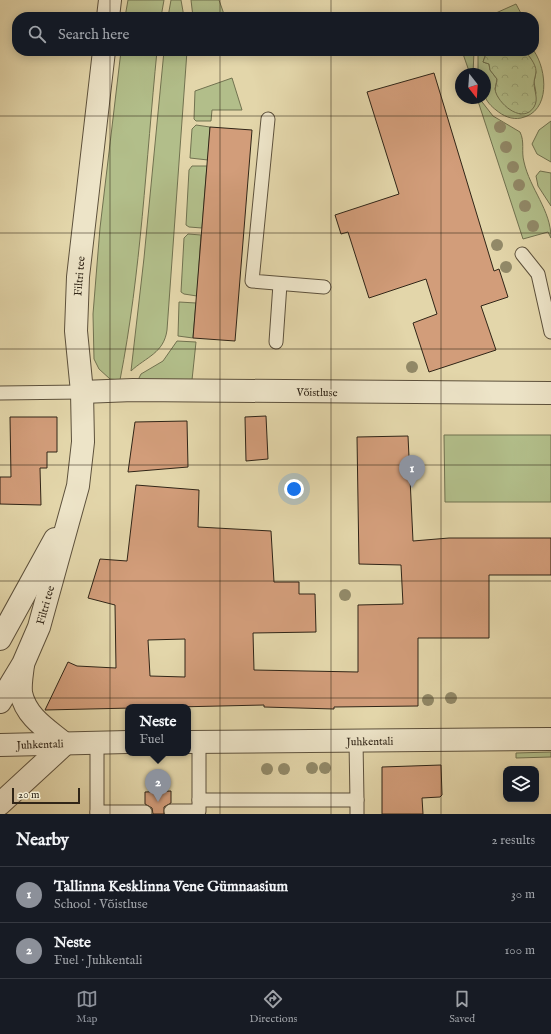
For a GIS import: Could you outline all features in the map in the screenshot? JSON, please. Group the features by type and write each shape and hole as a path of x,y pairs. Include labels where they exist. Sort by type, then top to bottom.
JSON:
{"street":[{"path":"109,12 110,0"},
{"name":"Filtri tee","path":"0,702 23,664 39,627 75,501 83,442 82,392 76,331 78,277 103,56"},
{"name":"Võistluse","path":"82,392 133,390 551,394"},
{"name":"Filtri tee","path":"0,639 75,501"},
{"path":"0,804 65,744 33,718 25,706 21,692 23,664"},
{"name":"Juhkentali","path":"193,742 551,739"},
{"name":"Juhkentali","path":"0,745 125,742"}],"lane":[{"path":"268,119 252,281 324,287"},
{"path":"522,254 538,274 551,332"},
{"path":"276,342 280,284"},
{"path":"0,393 82,392"},
{"path":"356,741 358,814"},
{"path":"97,742 97,813 145,812"},
{"path":"172,811 199,811 193,742"},
{"path":"199,800 357,800"}],"green space":[{"path":"128,0 164,0 162,12 126,12"},
{"path":"171,0 181,0 183,12 169,12"},
{"path":"191,0 219,0 223,12 192,12"},
{"path":"516,4 520,12 498,12"},
{"path":"120,56 157,56 138,257 120,380 110,379 99,369 94,359 93,314 100,228"},
{"path":"164,56 187,56 167,330 162,344 154,354 131,371 144,258"},
{"path":"464,56 474,56 473,68 468,68"},
{"path":"478,56 485,56 483,62 489,64 490,68 478,68"},
{"path":"485,56 529,56 535,66 536,71 534,83 536,101 534,107 529,112 524,114 518,113 507,108 502,103 495,90 497,79 491,71 489,64 483,62"},
{"path":"529,56 536,56 544,79 542,99 538,108 531,114 521,118 508,117 494,109 489,104 491,104 491,71 497,79 495,89 498,97 520,114 529,112 536,93 534,82 536,72"},
{"path":"232,78 242,110 212,110 211,121 196,121 194,119 195,91"},
{"path":"479,104 484,104 493,116 520,132 523,158 527,172 548,218 551,238 548,232 523,239"},
{"path":"551,121 551,162 537,154 532,144 539,130"},
{"path":"196,125 210,127 208,160 190,158 192,129"},
{"path":"192,166 207,166 202,228 189,227 186,225 189,170"},
{"path":"540,171 551,173 551,206 538,186 536,176"},
{"path":"188,234 201,235 197,296 184,294 181,292 184,238"},
{"path":"179,302 196,303 193,338 178,336"},
{"path":"177,341 196,342 192,380 138,380 141,374 163,361"},
{"path":"444,435 551,435 551,502 445,502"},
{"path":"551,752 551,757 516,758 516,753"}],"building":[{"path":"434,73 494,271 499,269 508,297 481,306 496,350 429,372 413,323 437,314 426,279 369,298 348,232 341,234 335,215 399,194 367,92"},
{"path":"210,127 252,130 235,341 193,338"},
{"path":"266,416 268,459 246,461 245,417"},
{"path":"10,417 57,417 57,452 47,452 47,468 40,468 41,505 0,504 0,477 11,477"},
{"path":"187,421 188,467 128,472 135,422"},
{"path":"408,436 413,541 449,538 551,538 551,575 489,575 489,638 418,638 418,706 334,707 334,709 264,707 264,705 191,707 191,704 125,704 125,708 45,710 68,662 77,666 116,668 115,605 88,598 100,559 127,561 136,485 199,490 198,527 271,531 274,582 299,582 299,594 315,594 316,632 253,633 254,670 358,672 358,605 403,604 401,565 359,564 357,437","holes":["185,639 185,677 150,676 148,640"]},
{"path":"441,765 442,795 440,797 422,798 423,814 382,814 382,767"},
{"path":"171,791 171,803 164,807 164,814 153,814 152,808 145,804 145,792"}],"place":[{"name":"Tallinna Kesklinna Vene Gümnaasium","path":"412,488"},
{"name":"Neste","path":"158,802"}]}
